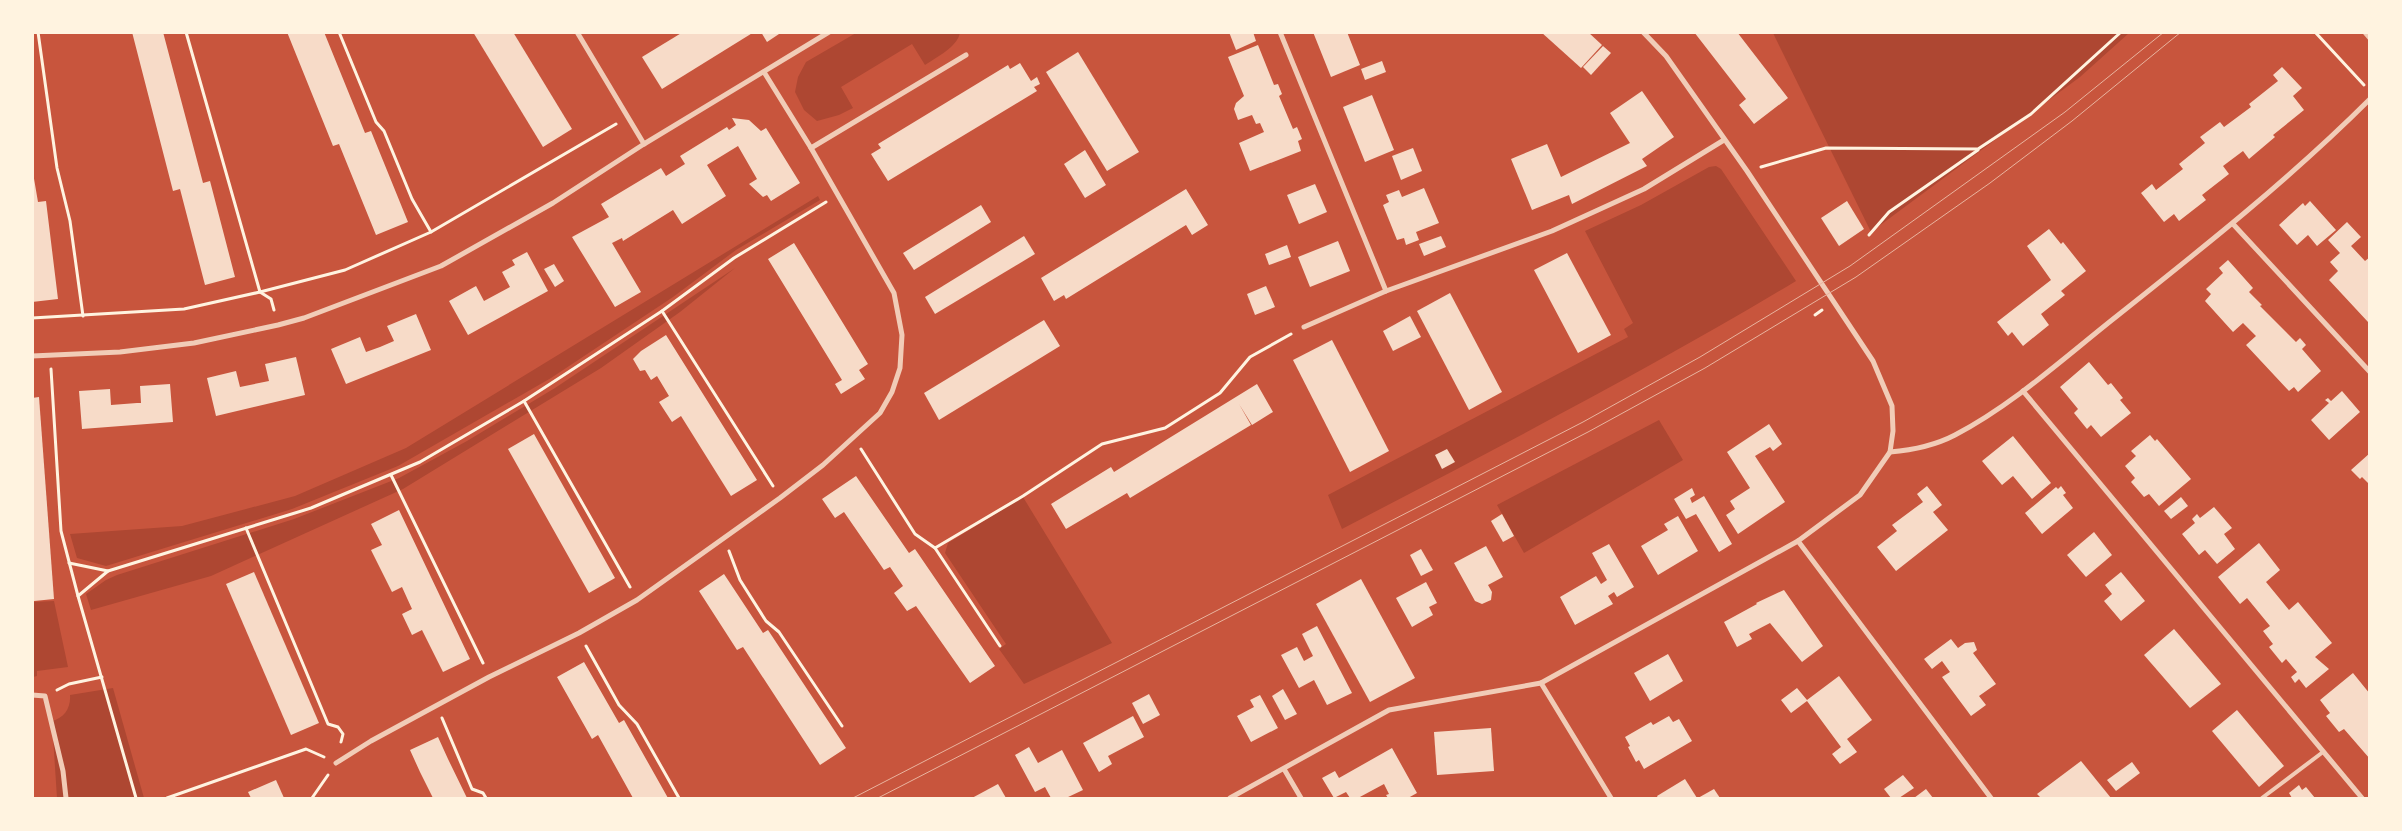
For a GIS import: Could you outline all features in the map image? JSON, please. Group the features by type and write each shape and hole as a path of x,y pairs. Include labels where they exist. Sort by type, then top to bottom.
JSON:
{"street":[{"path":"577,32 644,144"},
{"path":"32,356 120,352 194,343 278,325 304,318 441,266 552,203 644,144 829,32"},
{"path":"1280,32 1386,291"},
{"path":"1230,798 1389,710 1542,683 1798,541 1860,495 1890,452 1893,431 1892,406 1873,361 1747,171 1666,56 1643,32"},
{"path":"811,148 966,55"},
{"path":"336,764 371,741 489,677 579,633 637,600 723,541 780,498 854,439 880,413 892,392 900,368 902,335 894,293 811,148 764,72"},
{"path":"1890,452 1921,449 1956,434 2023,391 2233,224 2340,129 2370,99"},
{"path":"1304,327 1386,291 1552,231 1644,189 1724,140"},
{"path":"2233,224 2370,372"},
{"path":"2023,391 2362,798"},
{"path":"1798,541 1991,798"},
{"path":"1542,683 1611,798"},
{"path":"32,695 44,696 63,771 66,798"},
{"path":"1284,769 1301,798"}],"lane":[{"path":"2364,32 2370,38"},
{"path":"2262,798 2323,752"}],"path":[{"path":"38,32 57,168 70,221 83,316"},
{"path":"186,32 260,292 271,299 278,325"},
{"path":"339,32 376,122 384,131 412,199 431,232"},
{"path":"1869,235 1889,212 2032,115 2121,32"},
{"path":"2315,32 2370,91"},
{"path":"32,318 184,309 345,270 431,232 628,117"},
{"path":"1747,171 1826,148 1978,150"},
{"path":"78,596 108,571 311,508 420,462 524,400 662,311 734,258 837,195"},
{"path":"662,311 780,498"},
{"path":"935,548 1022,496 1102,444 1165,428 1220,394 1250,358 1304,327"},
{"path":"51,356 61,531 136,798"},
{"path":"524,400 637,600"},
{"path":"854,439 916,534 935,548 1000,646"},
{"path":"391,475 489,677"},
{"path":"246,528 328,724 338,728 343,734 336,764 312,798"},
{"path":"723,541 733,558 740,580 766,621 779,632 842,726"},
{"path":"69,562 108,571"},
{"path":"579,633 619,705 637,724 679,798"},
{"path":"44,696 69,684 102,677"},
{"path":"437,706 472,789 483,793 486,798"},
{"path":"167,798 306,749 336,764"}],"shaded area":[{"path":"856,33 960,33 951,47 925,65 912,44 841,87 853,108 839,115 817,121 804,110 795,92 798,77 806,62"},
{"path":"1773,33 2129,33 2080,77 1871,232"},
{"path":"1716,166 1721,169 1796,281 1628,377 1342,529 1328,495 1628,337 1624,329 1633,323 1585,231 1641,205 1709,167"},
{"path":"818,196 820,200 736,250 673,297 551,378 398,466 292,509 106,566 77,558 70,534 182,526 295,496 406,448"},
{"path":"735,268 680,312 601,368 403,489 211,576 91,610 86,594 117,575 294,519 399,478 467,441 555,388"},
{"path":"1659,420 1683,460 1524,553 1497,505"},
{"path":"1023,497 1112,643 1024,684 999,649 1006,644 945,553 948,543"},
{"path":"54,601 68,667 37,671 37,676 33,677 33,602"},
{"path":"113,688 144,798 57,798 52,721 60,718 66,712 70,695"}],"building":[{"path":"132,32 163,32 203,183 210,181 235,277 205,285 180,189 173,191"},
{"path":"287,32 324,32 365,133 371,131 408,222 376,235 339,144 333,146"},
{"path":"473,32 513,32 572,129 543,147"},
{"path":"683,32 754,32 662,89 642,57"},
{"path":"761,32 782,32 767,42"},
{"path":"1229,32 1253,32 1256,41 1236,50"},
{"path":"1313,32 1347,32 1360,65 1331,77"},
{"path":"1541,32 1588,32 1602,45 1581,68"},
{"path":"1694,32 1737,32 1788,98 1754,124 1739,105 1746,99"},
{"path":"1258,45 1274,85 1278,84 1282,94 1279,96 1293,129 1297,127 1302,139 1298,141 1301,151 1250,171 1239,143 1264,132 1260,123 1256,124 1252,115 1238,120 1234,109 1236,103 1244,96 1228,57"},
{"path":"1603,46 1611,53 1591,75 1583,67"},
{"path":"1078,52 1139,152 1107,171 1046,72"},
{"path":"1382,61 1386,72 1365,80 1361,69"},
{"path":"1020,63 1031,81 1037,77 1040,84 1034,87 1037,91 888,181 871,154 881,148 878,144 1008,65 1010,69"},
{"path":"2282,67 2302,88 2293,96 2304,110 2273,135 2275,137 2249,159 2243,151 2223,166 2229,174 2202,195 2206,200 2179,221 2174,214 2164,222 2141,193 2152,184 2156,190 2183,169 2179,164 2205,143 2200,137 2220,122 2224,127 2251,107 2249,104 2278,81 2273,75"},
{"path":"1642,91 1674,137 1642,159 1647,166 1572,204 1569,195 1532,210 1511,159 1547,144 1561,177 1630,143 1610,113"},
{"path":"1372,95 1394,150 1365,162 1343,107"},
{"path":"732,118 749,120 761,131 766,128 800,183 771,201 767,195 763,197 749,184 757,179 738,146 707,165 726,196 682,224 673,210 623,241 622,238 612,243 641,292 615,307 572,237 609,217 601,204 661,168 666,176 685,164 680,156 727,127 729,130 736,125"},
{"path":"1413,148 1422,171 1401,180 1392,156"},
{"path":"1085,150 1106,185 1085,198 1064,164"},
{"path":"32,167 38,202 46,201 58,299 32,302"},
{"path":"1315,184 1327,212 1299,224 1287,195"},
{"path":"1424,188 1439,223 1416,232 1419,240 1406,245 1404,238 1397,240 1383,205 1389,202 1386,195 1399,190 1402,197"},
{"path":"1186,189 1208,225 1192,235 1186,225 1066,299 1064,295 1054,301 1041,278"},
{"path":"1847,201 1864,229 1839,246 1821,218"},
{"path":"2310,201 2336,230 2317,246 2308,235 2297,245 2279,225 2303,203 2305,206"},
{"path":"981,205 991,222 914,270 903,253"},
{"path":"2347,222 2361,237 2351,246 2365,261 2370,257 2368,322 2329,280 2338,271 2330,262 2340,253 2328,240"},
{"path":"2049,229 2061,244 2063,242 2086,271 2061,291 2065,295 2041,314 2049,325 2023,346 2012,332 2008,336 1997,322 2051,280 2027,246"},
{"path":"1024,236 1035,254 935,314 925,297"},
{"path":"1441,236 1446,247 1424,256 1419,244"},
{"path":"1338,241 1350,271 1310,287 1298,257"},
{"path":"794,243 868,364 859,370 865,379 841,394 835,384 842,380 768,259"},
{"path":"1287,245 1291,257 1269,265 1265,254"},
{"path":"527,252 548,291 468,335 449,301 476,286 484,301 510,287 502,272 515,265 512,260"},
{"path":"1567,253 1611,335 1578,353 1534,270"},
{"path":"2228,260 2253,288 2249,292 2262,305 2260,306 2296,342 2300,338 2306,345 2302,349 2321,371 2298,392 2294,387 2289,391 2246,345 2256,336 2243,323 2233,332 2205,301 2211,294 2206,289 2223,273 2219,268"},
{"path":"554,264 564,281 555,287 544,269"},
{"path":"1266,286 1275,307 1255,315 1247,294"},
{"path":"1450,293 1502,392 1469,410 1417,311"},
{"path":"416,314 431,350 346,384 331,349 360,337 366,352 380,347 394,341 387,326"},
{"path":"1410,316 1421,337 1393,351 1383,331"},
{"path":"1044,320 1060,346 939,420 924,393"},
{"path":"666,335 757,480 731,496 681,416 672,422 659,402 669,396 657,376 651,380 645,370 640,371 633,359 641,351"},
{"path":"1332,340 1389,451 1350,472 1293,360"},
{"path":"296,357 305,395 216,416 207,378 236,371 240,387 269,381 265,364"},
{"path":"2089,362 2108,385 2111,383 2123,398 2120,400 2131,413 2101,437 2091,425 2087,429 2074,413 2078,409 2060,387"},
{"path":"170,384 173,422 82,429 79,391 110,389 111,405 141,403 140,386"},
{"path":"1257,384 1273,412 1252,425 1239,404 1251,425 1130,498 1127,493 1066,529 1051,504 1111,467 1114,472"},
{"path":"2342,391 2360,412 2329,440 2311,420 2329,403 2325,400 2328,398 2331,401"},
{"path":"39,397 54,599 34,601 32,398"},
{"path":"1769,424 1782,444 1773,451 1770,447 1755,456 1785,502 1738,534 1726,515 1735,509 1730,501 1750,488 1727,452"},
{"path":"534,434 615,578 589,593 508,449"},
{"path":"2150,435 2155,441 2157,439 2191,479 2159,506 2149,494 2144,497 2131,482 2135,478 2125,466 2136,456 2131,451"},
{"path":"2013,436 2051,483 2032,499 2013,476 2002,485 1982,461"},
{"path":"1447,449 1455,462 1442,469 1435,455"},
{"path":"2370,453 2370,485 2351,470"},
{"path":"856,476 909,553 915,549 995,666 970,683 916,606 907,611 894,593 903,586 890,567 884,570 844,512 835,518 822,499"},
{"path":"1927,486 1942,505 1933,512 1948,530 1896,571 1877,547 1897,531 1892,525 1923,502 1917,494"},
{"path":"2061,486 2066,493 2063,495 2073,508 2042,534 2025,513 2056,487 2058,489"},
{"path":"1692,488 1695,495 1690,498 1692,503 1704,496 1732,544 1719,552 1696,514 1686,519 1674,499"},
{"path":"2181,497 2188,506 2171,519 2164,511"},
{"path":"2214,507 2232,528 2224,534 2235,549 2217,564 2205,550 2199,555 2182,534 2195,523 2192,519 2197,514 2200,518"},
{"path":"399,510 470,659 443,672 422,630 412,635 402,614 412,609 402,587 392,592 371,550 382,545 371,524"},
{"path":"1502,514 1514,536 1503,542 1491,521"},
{"path":"1678,516 1698,551 1658,575 1641,546 1668,530 1664,524"},
{"path":"2094,532 2112,555 2086,577 2067,555"},
{"path":"2259,543 2280,570 2266,582 2289,610 2298,602 2332,643 2315,657 2329,669 2306,688 2299,679 2295,683 2291,677 2297,672 2286,659 2282,663 2269,647 2273,644 2263,631 2270,626 2247,598 2240,604 2218,577"},
{"path":"1609,544 1634,587 1617,597 1614,592 1608,596 1613,604 1575,625 1560,597 1596,576 1601,584 1607,580 1592,553"},
{"path":"1486,546 1503,577 1488,585 1492,592 1491,600 1482,604 1475,601 1454,563"},
{"path":"1421,549 1433,570 1421,576 1410,555"},
{"path":"254,572 319,723 291,735 226,584"},
{"path":"2121,572 2145,601 2121,621 2104,601 2112,594 2105,585"},
{"path":"724,574 763,633 768,630 846,748 820,765 743,647 737,650 699,591"},
{"path":"1361,579 1415,678 1370,702 1316,604"},
{"path":"1426,582 1437,603 1429,607 1433,615 1412,627 1396,598"},
{"path":"1784,590 1823,646 1802,662 1770,623 1749,634 1752,639 1737,647 1724,622 1756,603"},
{"path":"1317,626 1352,693 1327,705 1314,680 1299,688 1281,655 1297,647 1304,661 1313,656 1302,634"},
{"path":"2174,629 2221,684 2190,708 2144,655"},
{"path":"1951,639 1958,648 1965,643 1974,642 1977,650 1973,653 1996,684 1979,696 1986,705 1971,716 1942,677 1950,672 1942,661 1932,669 1924,659"},
{"path":"1668,654 1683,681 1650,701 1634,673"},
{"path":"584,662 619,723 624,720 668,798 633,798 598,735 592,739 557,677"},
{"path":"2353,673 2370,694 2370,759 2344,729 2339,732 2326,716 2330,713 2320,700"},
{"path":"1839,676 1872,720 1847,739 1857,752 1840,764 1832,754 1841,747 1807,701 1791,713 1781,700 1797,688 1807,700"},
{"path":"1283,689 1297,714 1285,720 1272,696"},
{"path":"1149,694 1160,715 1143,724 1132,703"},
{"path":"1260,695 1278,728 1251,742 1237,716 1254,707 1250,700"},
{"path":"2237,710 2284,766 2259,787 2212,731"},
{"path":"1133,716 1144,737 1108,756 1112,764 1099,772 1083,743"},
{"path":"1669,716 1673,722 1679,719 1692,741 1644,769 1639,760 1636,762 1625,737 1651,722 1653,725"},
{"path":"1491,728 1494,771 1437,775 1434,732"},
{"path":"438,737 467,798 433,798 420,772 410,750"},
{"path":"1029,747 1038,763 1062,750 1083,790 1066,798 1051,798 1045,787 1035,792 1015,755"},
{"path":"1392,748 1417,793 1408,798 1388,798 1386,795 1389,794 1384,784 1358,798 1350,798 1346,792 1334,798 1322,778 1335,771 1339,778"},
{"path":"2081,761 2111,798 2041,798 2037,794"},
{"path":"2132,762 2140,773 2116,791 2107,780"},
{"path":"1903,775 1914,788 1899,798 1891,798 1884,789"},
{"path":"1685,779 1697,798 1658,798 1657,796"},
{"path":"276,780 284,798 251,798 248,792"},
{"path":"998,784 1006,798 972,798"},
{"path":"2299,785 2302,790 2306,787 2315,798 2292,798 2289,793"},
{"path":"1714,789 1720,798 1698,798"},
{"path":"1926,789 1933,798 1914,798"}],"tram line":[{"path":"853,798 1583,422 1700,357 1850,266 2065,112 2164,32"},
{"path":"878,798 1588,432 1705,368 1856,277 1990,183 2072,121 2181,32"}]}
